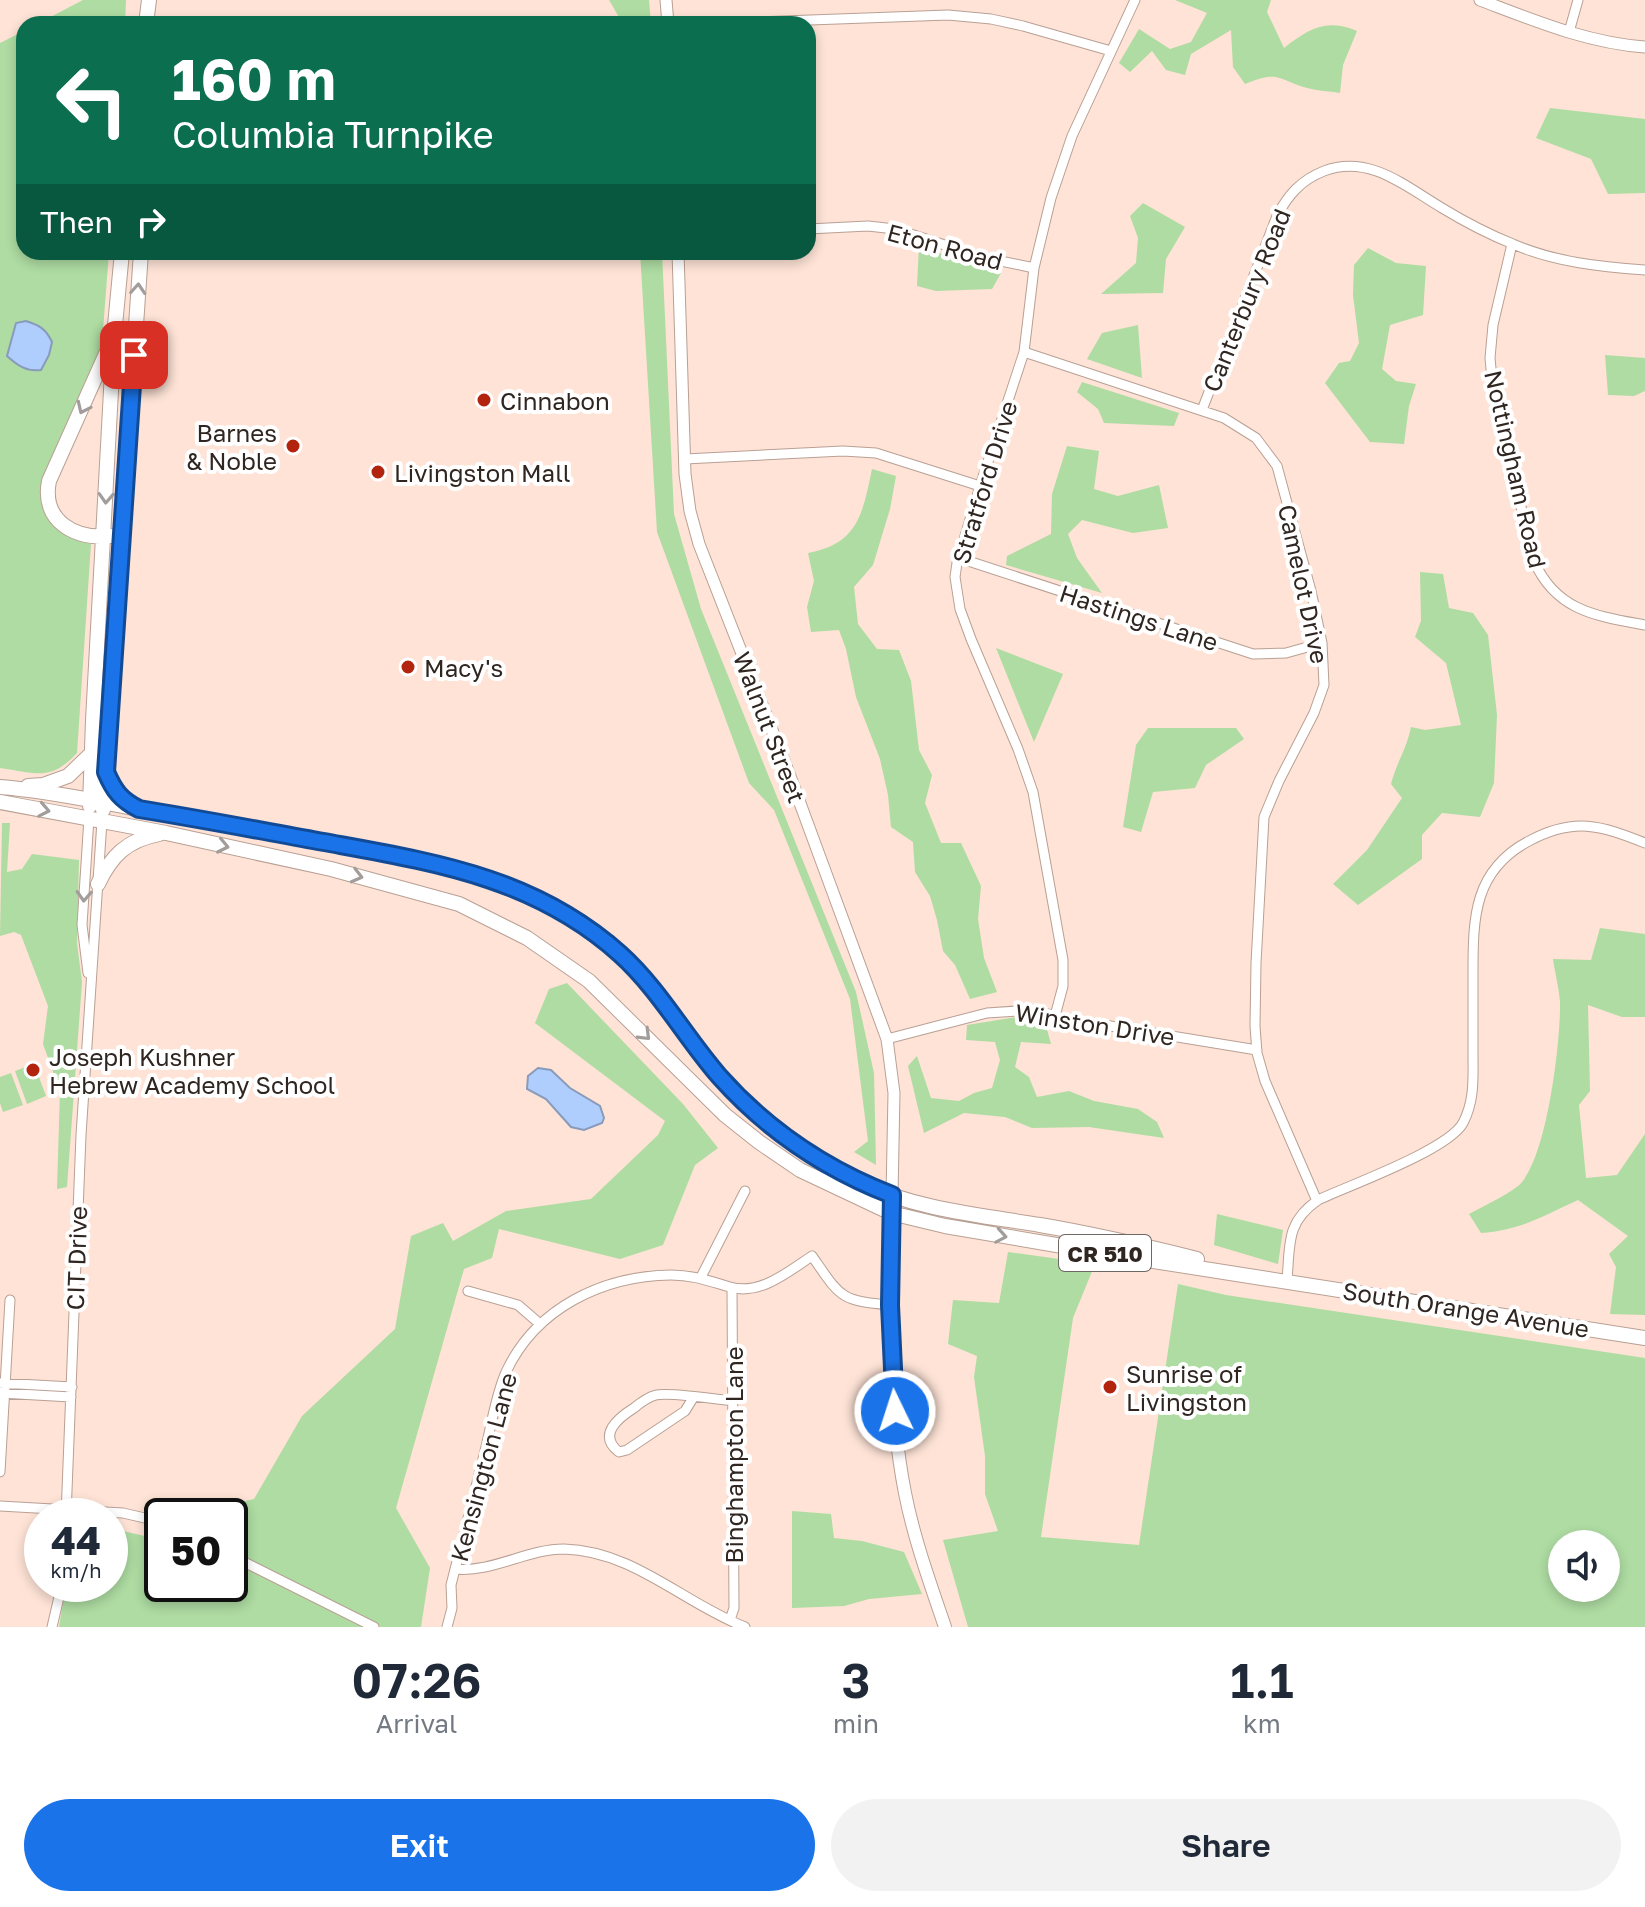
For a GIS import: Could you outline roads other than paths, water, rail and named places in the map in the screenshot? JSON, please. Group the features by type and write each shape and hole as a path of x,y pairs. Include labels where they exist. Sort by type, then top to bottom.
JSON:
{"main road":[{"path":"96,820 93,752 114,336 121,260"},
{"path":"97,802 106,772 140,260"},
{"path":"114,336 47,490 49,508 66,528 82,535 104,537 123,534"},
{"path":"6,787 43,785 68,776 93,752"},
{"path":"106,772 114,791 123,801 139,809"},
{"name":"CR 510","path":"6,787 440,864 507,884 553,907 621,956 748,1107 787,1139 823,1163 860,1182 928,1206 1143,1246 1287,1281"},
{"name":"CR 510","path":"0,802 166,833 331,869 421,892 459,904 496,921 589,981 704,1096 759,1142 800,1170 891,1213 1003,1236 1287,1281"},
{"path":"98,884 108,863 122,848 143,837 166,833"},
{"path":"892,1195 890,1305 896,1416 905,1493 913,1530 945,1627"},
{"name":"South Orange Avenue","path":"1287,1281 1645,1338"}],"street":[{"name":"Stratford Drive","path":"1055,1016 1063,986 1063,960 1033,792 960,609 955,577 980,486 1024,352 1034,268 1051,198 1068,149 1135,0"},
{"path":"1480,0 1569,32 1610,43 1645,47"},
{"path":"1569,32 1578,0"},
{"path":"816,20 948,15 991,19 1111,51"},
{"name":"Canterbury Road","path":"1202,410 1277,216 1292,191 1310,177 1329,169 1350,165 1377,170 1470,225 1512,244 1563,260 1645,270"},
{"name":"Eton Road","path":"816,229 868,226 895,229 982,257 1034,268"},
{"name":"Nottingham Road","path":"1512,244 1493,325 1490,358 1493,390 1534,561 1543,583 1562,600 1602,617 1645,625"},
{"name":"Walnut Street","path":"678,260 685,459 690,511 699,544 790,776 887,1039 894,1093 892,1195"},
{"name":"Camelot Drive","path":"1024,352 1224,418 1256,438 1277,466 1298,535 1322,643 1324,685 1314,713 1264,817 1256,963 1257,1050 1265,1081 1317,1201"},
{"path":"685,459 843,451 876,453 980,486"},
{"name":"Hastings Lane","path":"959,558 1246,652 1267,655 1286,653 1322,643"},
{"name":"CIT Drive","path":"67,1498 81,1135 98,884 96,820"},
{"name":"CIT Drive","path":"91,1000 82,925 96,820"},
{"path":"1287,1281 1291,1231 1304,1210 1317,1201 1439,1145 1461,1126 1473,1093 1474,919 1479,897 1495,867 1531,840 1552,830 1575,826 1601,826 1645,843"},
{"name":"Winston Drive","path":"887,1039 1005,1010 1031,1010 1257,1050"},
{"path":"701,1277 745,1191"},
{"path":"732,1289 761,1287 812,1256 834,1288 845,1298 857,1303 890,1305"},
{"name":"Kensington Lane","path":"447,1627 452,1608 451,1585 505,1375 526,1339 540,1324 575,1298 611,1284 659,1275 701,1277 732,1289"},
{"name":"Binghampton Lane","path":"730,1620 734,1608 732,1289"},
{"path":"468,1291 518,1305 540,1324"},
{"path":"0,1472 2,1388 10,1300"},
{"path":"2,1388 71,1392"},
{"path":"693,1398 685,1411 627,1450 619,1452 614,1448 610,1436 614,1423 651,1397 663,1394 733,1401"},
{"path":"0,1506 24,1508"},
{"path":"455,1569 470,1571 542,1551 583,1551 634,1566 745,1627"},
{"path":"248,1564 374,1627"},
{"path":"52,1627 58,1602"}],"water":[{"path":"26,321 42,328 52,342 41,370 22,367 7,356 16,323"},
{"path":"538,1068 551,1070 570,1088 600,1106 604,1118 602,1123 584,1130 571,1127 546,1099 527,1089 528,1076"}],"place":[{"name":"Cinnabon","path":"484,400"},
{"name":"Barnes & Noble","path":"293,446"},
{"name":"Livingston Mall","path":"378,472"},
{"name":"Macy's","path":"408,667"},
{"name":"Joseph Kushner Hebrew Academy School","path":"33,1070"},
{"name":"Sunrise of Livingston","path":"1110,1387"}]}
